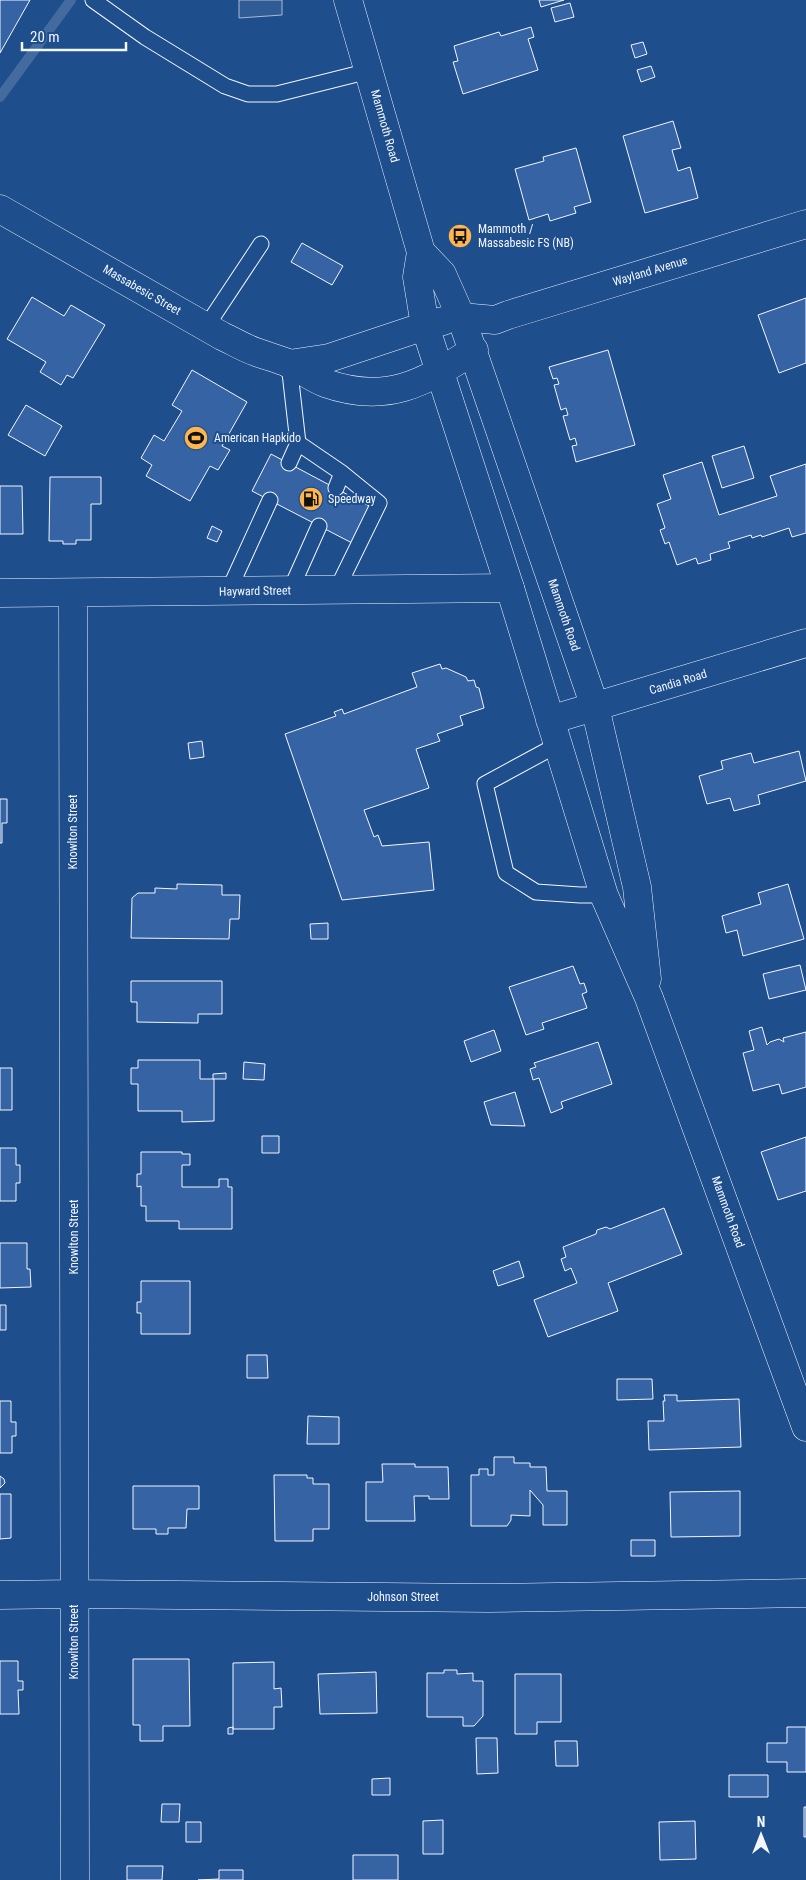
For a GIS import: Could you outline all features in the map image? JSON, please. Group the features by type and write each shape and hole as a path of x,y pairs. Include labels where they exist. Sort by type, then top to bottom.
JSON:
{"main road":[{"name":"Mammoth Road","path":"348,0 421,252 417,277 425,326 510,588 604,895 649,998 806,1427"},
{"name":"Massabesic Street","path":"0,209 206,327 255,352 289,364 325,382 355,390 388,392 412,385 439,373 474,350"},
{"name":"Wayland Avenue","path":"461,317 495,320 806,224"},
{"name":"Mammoth Road","path":"421,252 442,274 474,350 595,707 636,887 644,937 649,998"},
{"name":"Massabesic Street","path":"289,364 329,358 425,326 461,317"},
{"path":"474,350 495,320"},
{"name":"Hayward Street","path":"0,593 73,594 510,588"},
{"name":"Knowlton Street","path":"73,594 75,1880"},
{"name":"Candia Road","path":"553,732 595,707 806,643"},
{"name":"Johnson Street","path":"0,1595 488,1598 806,1593"}],"lane":[{"path":"95,2 145,37 225,86 248,94 277,94 369,71"},
{"path":"206,327 261,244"},
{"path":"289,364 298,443 289,463"},
{"path":"298,443 342,473 380,503 336,591"},
{"path":"336,488 342,473"},
{"path":"228,592 270,500"},
{"path":"290,591 319,526"},
{"path":"553,732 485,784 506,873 536,892 604,895"}],"shaded area":[{"path":"239,0 282,0 282,15 239,18"}],"building":[{"path":"0,0 30,0 0,53"},
{"path":"539,0 564,0 541,7"},
{"path":"570,3 574,17 555,22 551,8"},
{"path":"531,27 534,37 528,39 538,70 463,94 453,62 458,61 454,46 499,32 501,36"},
{"path":"643,42 647,54 635,58 631,45"},
{"path":"651,66 655,77 641,82 637,70"},
{"path":"673,121 681,148 672,150 678,171 690,167 698,198 645,213 623,136"},
{"path":"576,148 591,202 574,207 576,213 550,221 548,214 529,220 515,169 544,161 543,157"},
{"path":"302,243 343,266 332,285 291,262"},
{"path":"32,297 64,316 71,305 105,325 73,378 67,375 61,385 40,372 46,362 7,339"},
{"path":"806,298 806,363 779,373 758,315"},
{"path":"608,350 635,445 576,462 572,446 577,445 575,438 570,440 563,416 568,415 566,408 561,410 554,385 559,384 557,378 553,379 549,367"},
{"name":"American Hapkido","path":"192,370 247,402 222,446 230,450 218,470 210,466 190,501 146,476 152,465 141,458 154,435 164,441 182,411 172,405"},
{"path":"26,405 62,426 45,456 8,435"},
{"path":"744,446 754,478 722,488 712,456"},
{"path":"271,454 371,507 352,543 252,491"},
{"path":"702,462 719,515 777,496 770,476 806,464 806,533 792,537 789,528 762,537 761,535 752,538 751,535 728,542 730,548 710,554 711,560 698,564 696,558 677,565 669,542 665,544 660,530 665,528 657,504 671,499 663,475"},
{"path":"50,477 101,477 101,504 91,504 91,540 76,540 76,544 63,544 63,541 49,541"},
{"path":"0,486 22,486 23,534 0,534"},
{"path":"212,526 222,531 217,542 207,538"},
{"path":"440,664 442,669 446,668 466,677 468,681 474,680 476,687 479,688 484,708 460,716 463,725 437,734 440,741 416,749 429,788 364,810 374,837 378,835 382,846 429,842 434,890 342,900 285,734 336,716 334,712 342,709 344,714 417,687 412,673"},
{"path":"202,741 204,757 190,759 188,743"},
{"path":"799,751 806,781 758,795 760,804 734,811 730,798 707,804 699,776 723,769 721,761 751,753 754,763"},
{"path":"0,799 7,799 7,823 2,823 2,843 0,843"},
{"path":"177,884 222,885 222,895 240,895 239,919 230,919 229,939 131,938 132,898 138,893 155,893 155,888 177,889"},
{"path":"788,884 804,939 743,956 737,930 726,933 722,916 761,904 758,893"},
{"path":"328,923 328,939 311,939 310,924"},
{"path":"800,965 806,990 769,999 763,974"},
{"path":"573,966 580,984 584,983 587,992 582,994 587,1008 542,1023 544,1029 526,1035 509,987"},
{"path":"131,981 222,981 222,1014 198,1014 198,1023 137,1022 137,1002 131,1002"},
{"path":"762,1027 767,1045 779,1039 784,1042 783,1038 806,1032 806,1087 782,1094 779,1084 753,1091 743,1053 754,1050 749,1031"},
{"path":"494,1030 501,1051 471,1062 464,1041"},
{"path":"598,1042 612,1084 561,1102 563,1108 551,1113 539,1078 533,1080 530,1069 536,1067 534,1063"},
{"path":"138,1060 200,1060 200,1079 214,1079 214,1121 182,1122 182,1111 138,1111 138,1084 131,1084 131,1068 138,1068"},
{"path":"244,1062 265,1064 264,1080 243,1079"},
{"path":"0,1068 12,1068 12,1110 0,1110"},
{"path":"226,1073 226,1079 213,1079 213,1074"},
{"path":"515,1092 525,1126 491,1125 484,1102"},
{"path":"262,1136 279,1136 279,1153 262,1153"},
{"path":"806,1137 806,1191 778,1200 761,1152"},
{"path":"0,1148 16,1148 16,1165 20,1165 20,1183 16,1183 16,1201 0,1201"},
{"path":"141,1152 182,1152 182,1154 190,1154 190,1165 182,1165 182,1187 219,1187 219,1179 228,1179 228,1187 232,1187 232,1229 179,1229 179,1221 146,1221 146,1206 141,1206 141,1186 137,1187 137,1174 141,1174"},
{"path":"664,1208 682,1254 608,1283 618,1311 548,1337 534,1300 577,1283 571,1268 565,1271 561,1259 566,1257 563,1247 596,1234 597,1230 606,1227 610,1229"},
{"path":"0,1243 27,1243 27,1269 30,1269 31,1287 0,1288"},
{"path":"519,1261 524,1277 498,1286 493,1271"},
{"path":"141,1281 190,1281 190,1334 141,1334 141,1313 137,1313 137,1302 141,1302"},
{"path":"0,1305 6,1305 6,1330 0,1330"},
{"path":"247,1355 267,1355 268,1378 247,1378"},
{"path":"617,1379 652,1379 653,1399 617,1400"},
{"path":"664,1395 677,1395 677,1401 739,1399 741,1447 649,1450 648,1421 664,1421"},
{"path":"0,1401 11,1401 11,1422 16,1422 16,1436 12,1436 12,1453 0,1453"},
{"path":"308,1416 339,1417 339,1444 307,1444"},
{"path":"494,1457 514,1457 514,1463 530,1463 530,1467 546,1467 547,1491 567,1491 567,1525 543,1525 543,1505 530,1490 530,1516 511,1515 511,1520 507,1526 471,1526 471,1475 479,1475 479,1469 488,1469 488,1475 494,1475"},
{"path":"382,1464 448,1467 449,1499 429,1499 429,1496 414,1496 415,1521 366,1521 366,1482 383,1482"},
{"path":"274,1475 307,1475 307,1478 313,1478 313,1484 329,1484 329,1529 313,1529 313,1541 275,1541"},
{"path":"0,1476 4,1479 5,1483 0,1488"},
{"path":"133,1486 199,1486 199,1509 187,1509 186,1528 168,1528 168,1534 156,1534 156,1529 133,1529"},
{"path":"740,1491 740,1536 671,1537 670,1492"},
{"path":"0,1494 11,1494 11,1538 0,1539"},
{"path":"631,1540 655,1540 655,1556 631,1556"},
{"path":"133,1659 189,1659 190,1726 163,1726 163,1741 140,1741 140,1725 133,1725"},
{"path":"0,1661 18,1661 18,1681 23,1681 23,1690 18,1690 19,1714 0,1714"},
{"path":"274,1662 274,1689 281,1688 282,1707 274,1707 274,1729 233,1729 233,1663"},
{"path":"444,1670 457,1670 457,1674 473,1673 473,1681 483,1681 483,1716 474,1726 463,1726 463,1717 427,1717 427,1673 444,1673"},
{"path":"376,1672 377,1713 320,1714 318,1674"},
{"path":"515,1674 561,1674 561,1722 537,1722 537,1734 515,1734"},
{"path":"233,1727 233,1734 228,1734 228,1728"},
{"path":"787,1727 806,1727 806,1772 787,1772 787,1762 767,1762 767,1743 787,1743"},
{"path":"476,1738 497,1738 498,1773 477,1774"},
{"path":"555,1741 577,1741 578,1766 556,1766"},
{"path":"729,1775 768,1775 768,1797 729,1797"},
{"path":"390,1778 390,1795 372,1795 372,1779"},
{"path":"162,1804 180,1804 179,1822 161,1822"},
{"path":"804,1807 806,1807 806,1837 804,1837"},
{"path":"443,1820 443,1854 423,1854 423,1821"},
{"path":"695,1821 696,1859 660,1860 659,1822"},
{"path":"186,1822 201,1822 201,1842 186,1842"},
{"path":"353,1855 398,1855 398,1880 353,1880"},
{"path":"127,1866 163,1866 162,1880 127,1880"},
{"path":"219,1870 243,1870 243,1880 198,1880 219,1879"}],"waterway":[{"path":"0,97 71,0"}],"place":[{"name":"Mammoth / Massabesic FS (NB)","path":"460,236"},
{"name":"American Hapkido","path":"196,438"},
{"name":"Speedway","path":"311,499"}]}
